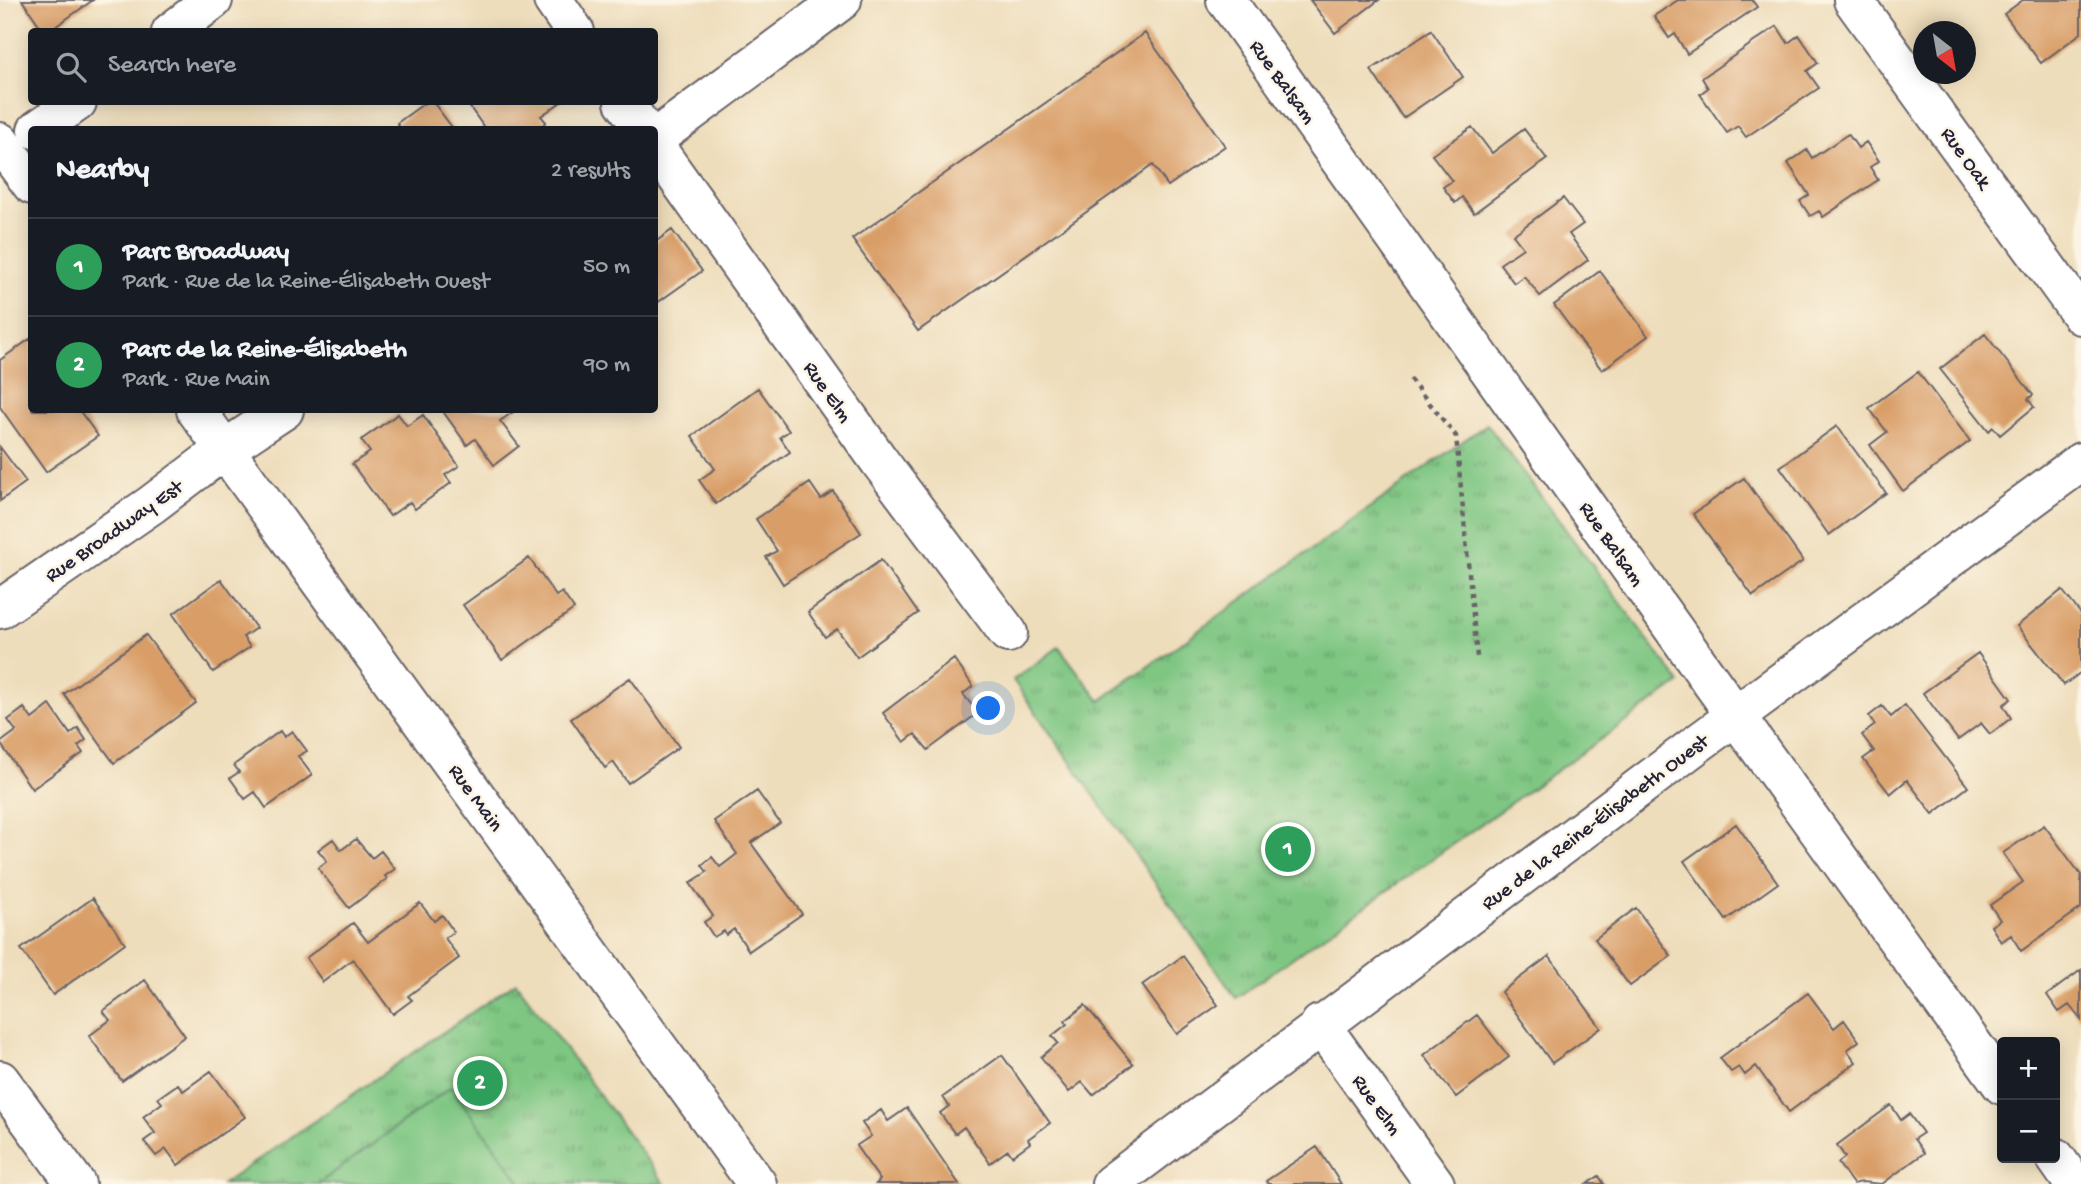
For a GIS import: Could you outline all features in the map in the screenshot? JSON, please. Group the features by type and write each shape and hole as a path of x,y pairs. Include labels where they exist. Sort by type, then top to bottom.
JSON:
{"street":[{"path":"176,28 214,0"},
{"path":"553,0 572,28"},
{"path":"658,136 842,0"},
{"name":"Rue Balsam","path":"1226,0 1735,716 1997,1077"},
{"name":"Rue Oak","path":"1853,0 2081,315"},
{"path":"43,126 73,105"},
{"path":"626,105 641,126"},
{"path":"9,145 28,178"},
{"name":"Rue Elm","path":"658,151 880,462 1008,633"},
{"name":"Rue Main","path":"198,413 757,1184"},
{"name":"Rue Broadway Est","path":"0,609 279,413"},
{"name":"Rue de la Reine-Élisabeth Ouest","path":"1111,1184 1320,1024 2081,462"},
{"name":"Rue Elm","path":"1320,1024 1435,1184"},
{"path":"0,1080 76,1184"},
{"path":"2059,1163 2074,1184"}],"path":[{"path":"1410,379 1456,436 1477,657"}],"green space":[{"path":"1487,424 1680,683 1236,998 1013,680 1059,647 1100,701"},
{"path":"516,982 665,1184 223,1184"},
{"path":"451,1087 522,1184 318,1184"}],"building":[{"path":"22,0 93,0 54,28 41,28"},
{"path":"1310,0 1379,0 1335,33"},
{"path":"1678,0 1752,0 1757,7 1687,54 1675,34 1669,38 1654,16"},
{"path":"2023,0 2081,0 2081,33 2041,63 2004,14"},
{"path":"1777,26 1788,43 1799,35 1818,63 1807,71 1819,88 1746,137 1738,126 1727,133 1700,94 1708,88 1702,78"},
{"path":"1431,30 1463,77 1403,118 1371,70"},
{"path":"1145,33 1225,146 1168,186 1153,165 918,331 852,239"},
{"path":"422,105 435,105 451,126 399,126 397,123"},
{"path":"468,105 557,105 541,116 546,122 542,126 483,126"},
{"path":"1472,127 1492,153 1524,129 1547,159 1474,213 1462,197 1455,203 1443,187 1452,181 1432,155"},
{"path":"1848,134 1858,148 1866,142 1879,161 1870,167 1878,180 1823,217 1819,211 1810,216 1800,201 1809,195 1788,163 1807,150 1812,158"},
{"path":"1563,198 1583,224 1569,234 1588,260 1540,296 1524,276 1514,283 1500,264 1523,248 1513,235"},
{"path":"672,230 702,271 658,302 658,240"},
{"path":"1600,271 1648,336 1602,370 1554,305"},
{"path":"1985,334 2033,395 2028,399 2034,407 2000,435 1993,427 1989,431 1940,369"},
{"path":"28,340 28,413 81,413 98,436 46,472 0,407 0,360"},
{"path":"1918,372 1970,441 1903,491 1870,445 1887,432 1869,408"},
{"path":"758,388 789,431 780,437 790,452 716,504 699,480 715,469 692,436"},
{"path":"444,413 512,413 500,421 519,446 494,465 475,439 467,445"},
{"path":"398,414 407,426 423,415 459,466 445,475 451,483 415,509 410,502 390,516 352,464 370,452 361,440"},
{"path":"1837,426 1886,493 1829,535 1780,467"},
{"path":"0,447 26,482 0,501"},
{"path":"1744,478 1803,561 1753,596 1693,514"},
{"path":"810,483 821,499 833,491 861,533 783,584 766,557 777,551 756,519"},
{"path":"529,558 556,596 562,592 574,609 502,660 463,605"},
{"path":"881,560 918,613 857,657 837,629 825,637 808,612"},
{"path":"221,579 256,628 243,637 250,647 213,672 173,614"},
{"path":"2062,590 2081,614 2081,672 2064,685 2017,626"},
{"path":"146,635 196,703 114,763 64,694"},
{"path":"1978,653 2011,699 2003,705 2011,718 1990,734 1981,723 1958,740 1923,693"},
{"path":"954,659 973,686 963,694 978,713 928,750 915,734 904,742 883,713"},
{"path":"630,678 679,747 628,783 613,762 605,768 571,719"},
{"path":"50,705 70,734 78,728 86,740 78,746 83,753 32,789 0,743 16,731 8,720 24,708 32,719"},
{"path":"1905,705 1968,787 1933,814 1907,780 1890,794 1863,759 1874,751 1862,735 1875,725 1869,716 1882,706 1891,717"},
{"path":"280,731 284,737 292,731 307,751 298,756 312,775 266,808 255,792 245,799 230,778 239,772 234,765"},
{"path":"757,791 780,823 751,843 802,914 749,951 734,929 726,935 724,931 714,937 704,922 713,916 690,883 707,872 702,865 712,857 720,867 737,854 714,821"},
{"path":"1736,824 1778,883 1726,920 1684,861"},
{"path":"2044,825 2081,875 2081,908 2021,951 2011,935 2001,942 1991,926 2000,920 1990,905 2023,882 2003,853"},
{"path":"333,839 341,850 356,839 372,858 381,851 395,869 385,876 387,879 349,908 318,868 327,861 318,850"},
{"path":"93,898 125,943 53,995 21,949"},
{"path":"420,903 434,921 442,915 454,932 445,938 459,958 408,996 412,1000 393,1014 353,959 323,982 306,958 353,923 368,942"},
{"path":"1636,908 1671,956 1630,986 1595,939"},
{"path":"1183,956 1218,1005 1177,1034 1142,985"},
{"path":"1549,956 1601,1028 1552,1063 1501,992"},
{"path":"2081,970 2081,1020 2069,1005 2059,1012 2047,995"},
{"path":"145,980 185,1036 122,1081 89,1036 110,1020 103,1011"},
{"path":"1808,993 1834,1028 1844,1020 1859,1041 1847,1050 1856,1062 1789,1112 1756,1066 1745,1075 1739,1067 1731,1072 1720,1058"},
{"path":"1085,1005 1133,1064 1093,1095 1082,1082 1069,1092 1041,1057 1058,1043 1052,1036"},
{"path":"1477,1015 1509,1057 1456,1097 1424,1055"},
{"path":"1002,1055 1050,1123 1028,1139 1030,1143 1012,1156 1008,1150 990,1163 964,1127 955,1134 940,1113 949,1106 943,1097"},
{"path":"211,1071 245,1117 178,1165 166,1149 156,1156 144,1141 155,1133 143,1117 162,1103 158,1098 178,1084 183,1091"},
{"path":"1891,1105 1901,1120 1909,1114 1923,1133 1914,1139 1924,1153 1882,1184 1853,1184 1838,1163 1845,1157 1837,1145"},
{"path":"907,1108 959,1184 876,1184 880,1180 856,1146 871,1136 862,1123 881,1110 888,1121"},
{"path":"1317,1147 1341,1184 1268,1184 1266,1181"},
{"path":"1599,1176 1604,1184 1587,1184"}],"place":[{"name":"Parc Broadway","path":"1288,849"},
{"name":"Parc de la Reine-Élisabeth","path":"480,1083"}]}
